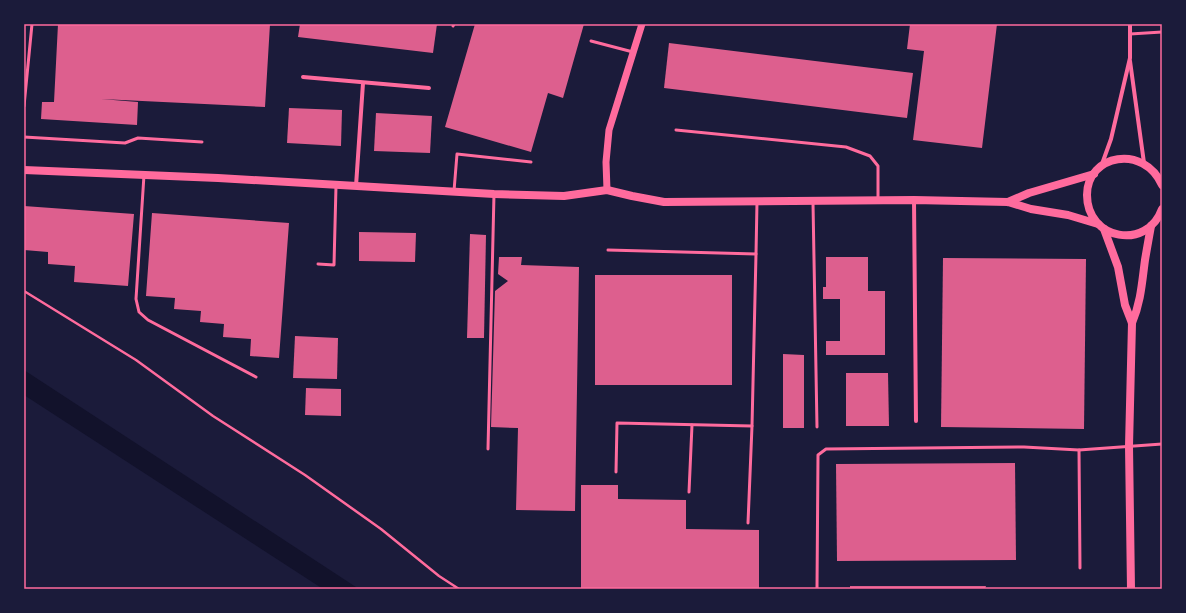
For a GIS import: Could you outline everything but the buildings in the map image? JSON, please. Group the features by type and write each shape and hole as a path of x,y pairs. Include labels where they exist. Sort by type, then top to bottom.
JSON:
{"main road":[{"path":"1132,323 1125,305 1118,267 1104,230 1091,215 1087,205 1089,183 1094,174 1101,167 1109,162 1127,158 1144,163 1152,169 1161,180"},
{"path":"24,170 494,194 564,196 606,190 664,202 758,200 914,200 1008,202 1031,209 1068,215 1098,224"},
{"path":"1008,202 1029,193 1094,174"},
{"path":"1131,589 1129,446 1132,323 1138,309 1142,292 1145,258 1151,226 1161,212"},
{"path":"1104,230 1123,236 1138,233 1151,226"}],"street":[{"path":"606,190 606,162 609,130 642,24"},
{"path":"1130,24 1130,58 1144,163"},
{"path":"1101,167 1112,139 1130,58"},
{"path":"303,77 429,88"},
{"path":"356,186 363,83"},
{"path":"914,200 916,421"}],"lane":[{"path":"24,106 32,24"},
{"path":"1130,34 1162,32"},
{"path":"591,41 633,52"},
{"path":"676,130 846,147 870,156 878,166 878,200"},
{"path":"24,137 125,143 138,138 202,142"},
{"path":"454,192 457,154 531,162"},
{"path":"144,175 136,299 139,312 148,320 256,378"},
{"path":"318,264 334,265 336,185"},
{"path":"488,449 494,194"},
{"path":"748,524 758,200"},
{"path":"813,200 817,427"},
{"path":"608,250 756,254"},
{"path":"616,472 617,423 752,426"},
{"path":"689,492 692,425"},
{"path":"817,589 818,455 826,449 1024,447 1079,450 1162,444"},
{"path":"1079,450 1080,568"}],"path":[{"path":"24,291 136,360 212,416 305,475 381,529 439,576 459,589"}],"shaded area":[{"path":"24,370 359,589 323,589 24,395"}]}
